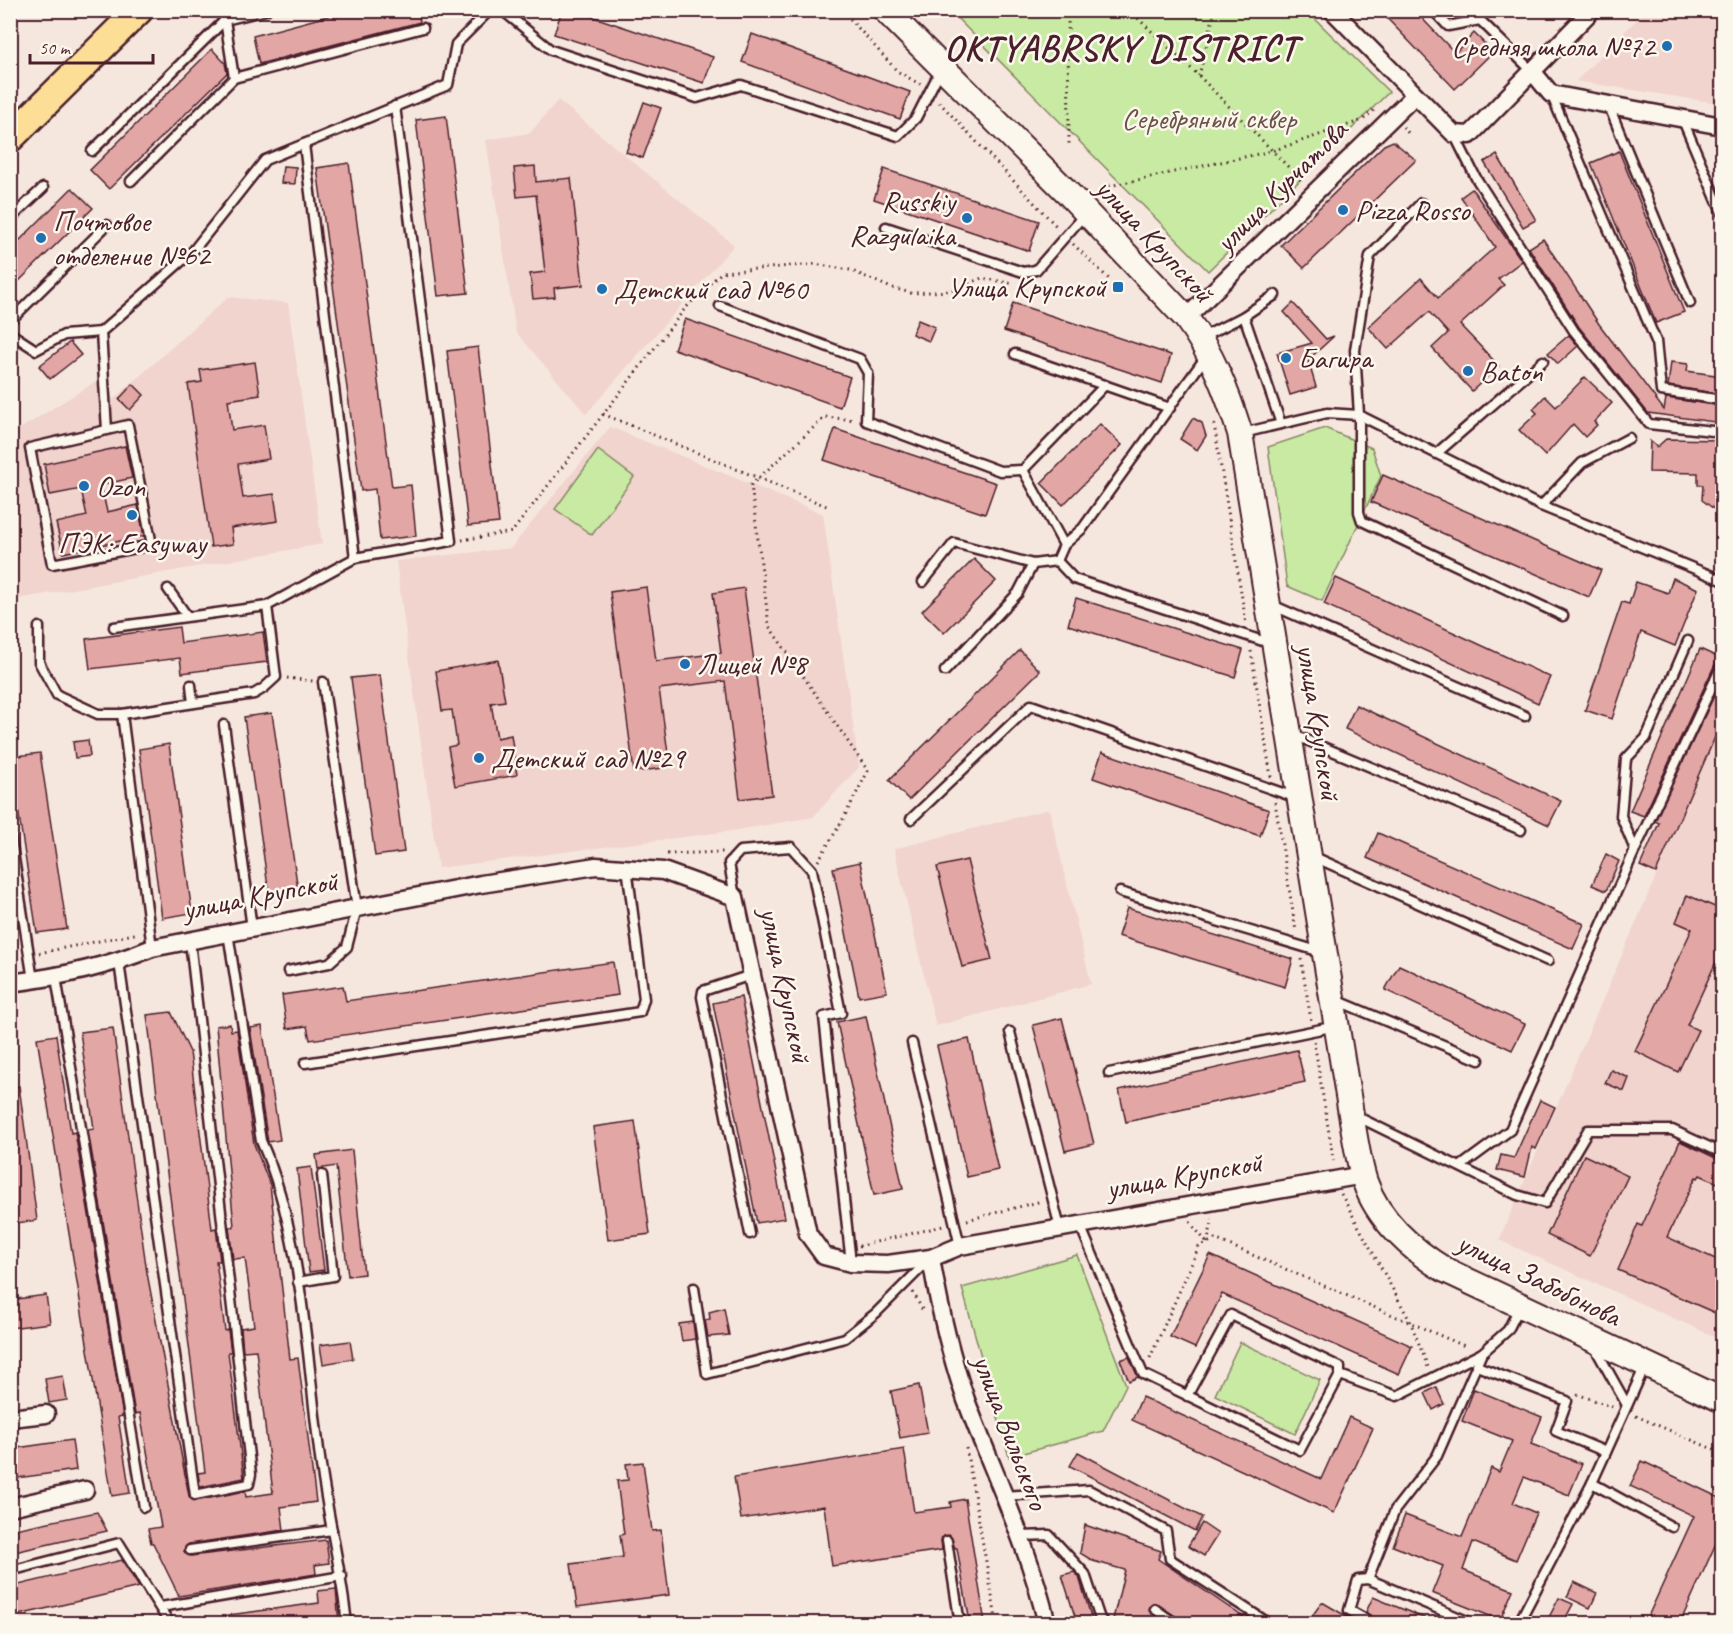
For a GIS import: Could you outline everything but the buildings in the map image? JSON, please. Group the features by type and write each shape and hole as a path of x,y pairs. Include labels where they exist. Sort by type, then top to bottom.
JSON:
{"main road":[{"path":"10,138 134,12"}],"street":[{"name":"улица Крупской","path":"10,983 56,977 119,962 152,948 252,928 596,866 663,870 735,897 808,1234 824,1256 851,1263 888,1264 931,1258 960,1246 1363,1175 1331,998 1240,434 1227,390 1205,345 1186,318 1087,212 885,10"},
{"path":"1332,10 1454,134 1470,135 1592,10"},
{"path":"1532,71 1551,94 1722,126"},
{"name":"улица Курчатова","path":"1186,318 1415,95"},
{"name":"улица Забобонова","path":"1363,1175 1374,1202 1384,1216 1418,1253 1445,1270 1645,1366 1722,1400"},
{"name":"улица Вильского","path":"931,1258 939,1311 966,1398 1022,1536 1036,1575 1047,1623"},
{"path":"10,1418 46,1414"},
{"path":"10,1507 84,1490"}],"lane":[{"path":"219,10 225,20 234,78"},
{"path":"92,151 225,20 266,10"},
{"path":"10,333 36,350 64,335 101,332 193,251 265,160 448,85 456,44 490,10"},
{"path":"502,10 551,50 697,98 741,85 897,136 916,118 942,68"},
{"path":"1433,10 1448,26 1480,15 1532,71"},
{"path":"131,181 234,78 423,28"},
{"path":"1551,94 1656,341 1661,392 1722,400"},
{"path":"1607,104 1690,303"},
{"path":"114,627 267,606 354,558 451,542 394,106"},
{"path":"1682,117 1722,213"},
{"path":"1454,134 1476,178 1574,331 1649,424 1722,432"},
{"path":"303,144 354,558"},
{"path":"10,219 43,188"},
{"path":"1421,203 1370,256 1355,350 1359,415 1359,512 1362,521 1563,616"},
{"path":"886,227 1023,272 1036,270 1087,212"},
{"path":"10,321 107,225"},
{"path":"1057,561 1064,545 1083,528 1170,408 1205,345 1275,295"},
{"path":"720,306 860,358 868,373 866,421 1000,471 1023,470 1105,385"},
{"path":"1244,316 1281,424"},
{"path":"101,332 107,430"},
{"path":"1016,354 1170,408"},
{"path":"1437,453 1543,361"},
{"path":"1240,434 1327,413 1359,415 1540,506 1722,580"},
{"path":"128,425 152,545 52,564 30,448 107,430 128,425"},
{"path":"1540,506 1582,463 1629,438"},
{"path":"1023,470 1064,545"},
{"path":"923,582 954,543 1033,564 1057,561"},
{"path":"1057,561 1074,579 1275,645"},
{"path":"945,671 1018,593 1033,564"},
{"path":"168,589 187,616"},
{"path":"1269,604 1525,716"},
{"path":"39,627 39,662 57,695 98,714 122,714 254,694 264,688 276,677 267,606"},
{"path":"1635,850 1622,816 1626,759 1646,738 1688,641"},
{"path":"1461,1166 1510,1130 1635,850 1722,665"},
{"path":"288,971 329,963 346,946 357,908 323,682"},
{"path":"191,685 193,703"},
{"path":"910,819 1031,705 1300,799"},
{"path":"122,714 152,948"},
{"path":"224,725 252,928"},
{"path":"1289,733 1521,830"},
{"path":"10,833 33,980"},
{"path":"735,897 729,863 740,851 791,847 812,870 841,1012 824,1017 851,1263"},
{"path":"1309,855 1548,962"},
{"path":"305,1064 640,1012 644,999 627,867"},
{"path":"1120,892 1324,953"},
{"path":"228,933 261,1141 275,1173 298,1281 320,1461 342,1576 347,1623"},
{"path":"119,962 195,1495 249,1484 251,1474 190,941"},
{"path":"750,1234 702,997 703,991 751,975"},
{"path":"56,977 144,1507"},
{"path":"1331,998 1479,1060"},
{"path":"1109,1073 1336,1026"},
{"path":"1010,1032 1060,1228"},
{"path":"912,1043 960,1246"},
{"path":"1351,1114 1517,1195 1545,1203 1588,1130 1672,1130 1722,1153"},
{"path":"298,1281 333,1276 322,1176"},
{"path":"1080,1225 1143,1374 1187,1396 1300,1450 1340,1375 1340,1367 1231,1315 1187,1396"},
{"path":"694,1288 707,1374 845,1338 876,1313 931,1258"},
{"path":"1340,1375 1397,1396 1432,1376 1482,1353 1508,1330 1520,1307"},
{"path":"1590,1340 1626,1408"},
{"path":"1368,1579 1395,1510 1437,1456 1482,1353"},
{"path":"1477,1366 1567,1401 1556,1431 1606,1452"},
{"path":"1518,1623 1592,1483 1645,1366"},
{"path":"1592,1483 1672,1527"},
{"path":"1004,1496 1089,1490 1166,1531 1170,1559 1270,1623"},
{"path":"190,1550 332,1530"},
{"path":"1022,1536 1049,1535 1085,1574 1100,1619 1106,1623"},
{"path":"948,1541 960,1623"},
{"path":"10,1571 119,1543 170,1623"},
{"path":"161,1607 342,1576"},
{"path":"1374,1623 1349,1610 1352,1593 1358,1580 1368,1579 1474,1623"},
{"path":"1155,1609 1176,1623"}],"path":[{"path":"842,10 897,71 930,91 942,107 1110,280"},
{"path":"1068,10 1069,144"},
{"path":"1129,10 1199,76 1313,192"},
{"path":"1199,76 1215,10"},
{"path":"1109,186 1272,151 1363,120 1381,104 1410,135"},
{"path":"1066,252 1074,245"},
{"path":"451,542 512,532 684,310 722,272 815,264 850,270 889,287 911,293 950,291 982,278 1016,284"},
{"path":"697,296 720,306"},
{"path":"603,414 758,480 829,507"},
{"path":"812,870 842,821 868,771 769,626 751,485 825,417 866,421"},
{"path":"276,677 323,682"},
{"path":"1340,1192 1410,1321 1432,1376"},
{"path":"1207,1243 1218,1202"},
{"path":"1180,1209 1207,1243"},
{"path":"884,1239 888,1264"},
{"path":"1143,1374 1199,1247 1215,1239 1482,1353"},
{"path":"907,1282 924,1315"},
{"path":"1626,1408 1722,1454"},
{"path":"965,1442 997,1623"}],"shaded area":[{"name":"Средняя школа №72","path":"1646,10 1722,11 1722,104 1576,81"},
{"name":"Детский сад №60","path":"558,100 734,245 586,414 516,332 486,140 530,133"},
{"path":"228,297 288,303 322,544 18,599 10,562 10,435 95,382 114,399"},
{"name":"Лицей №8","path":"610,427 823,514 859,767 813,817 731,831 438,868 396,561 511,548"},
{"path":"1722,723 1722,1340 1499,1240"},
{"path":"1049,809 1091,984 936,1026 894,849"}],"green space":[{"name":"Серебряный сквер","path":"950,11 1307,11 1389,92 1208,271"},
{"path":"1325,428 1372,448 1381,476 1322,601 1287,586 1268,447"},
{"path":"598,450 634,477 592,535 555,509"},
{"path":"1077,1255 1126,1385 1103,1431 1009,1457 962,1288"},
{"path":"1240,1342 1320,1380 1295,1434 1215,1395"}],"place":[{"name":"Средняя школа №72","path":"1667,46"},
{"name":"Pizza Rosso","path":"1343,210"},
{"name":"Russkiy Razgulaika","path":"967,218"},
{"name":"Почтовое отделение №62","path":"41,238"},
{"name":"Улица Крупской","path":"1118,287"},
{"name":"Детский сад №60","path":"602,289"},
{"name":"Багира","path":"1286,358"},
{"name":"Baton","path":"1468,371"},
{"name":"Ozon","path":"84,486"},
{"name":"ПЭК: Easyway","path":"132,515"},
{"name":"Лицей №8","path":"685,664"},
{"name":"Детский сад №29","path":"479,758"}],"district":[{"name":"OKTYABRSKY DISTRICT","path":"1121,48"}]}
